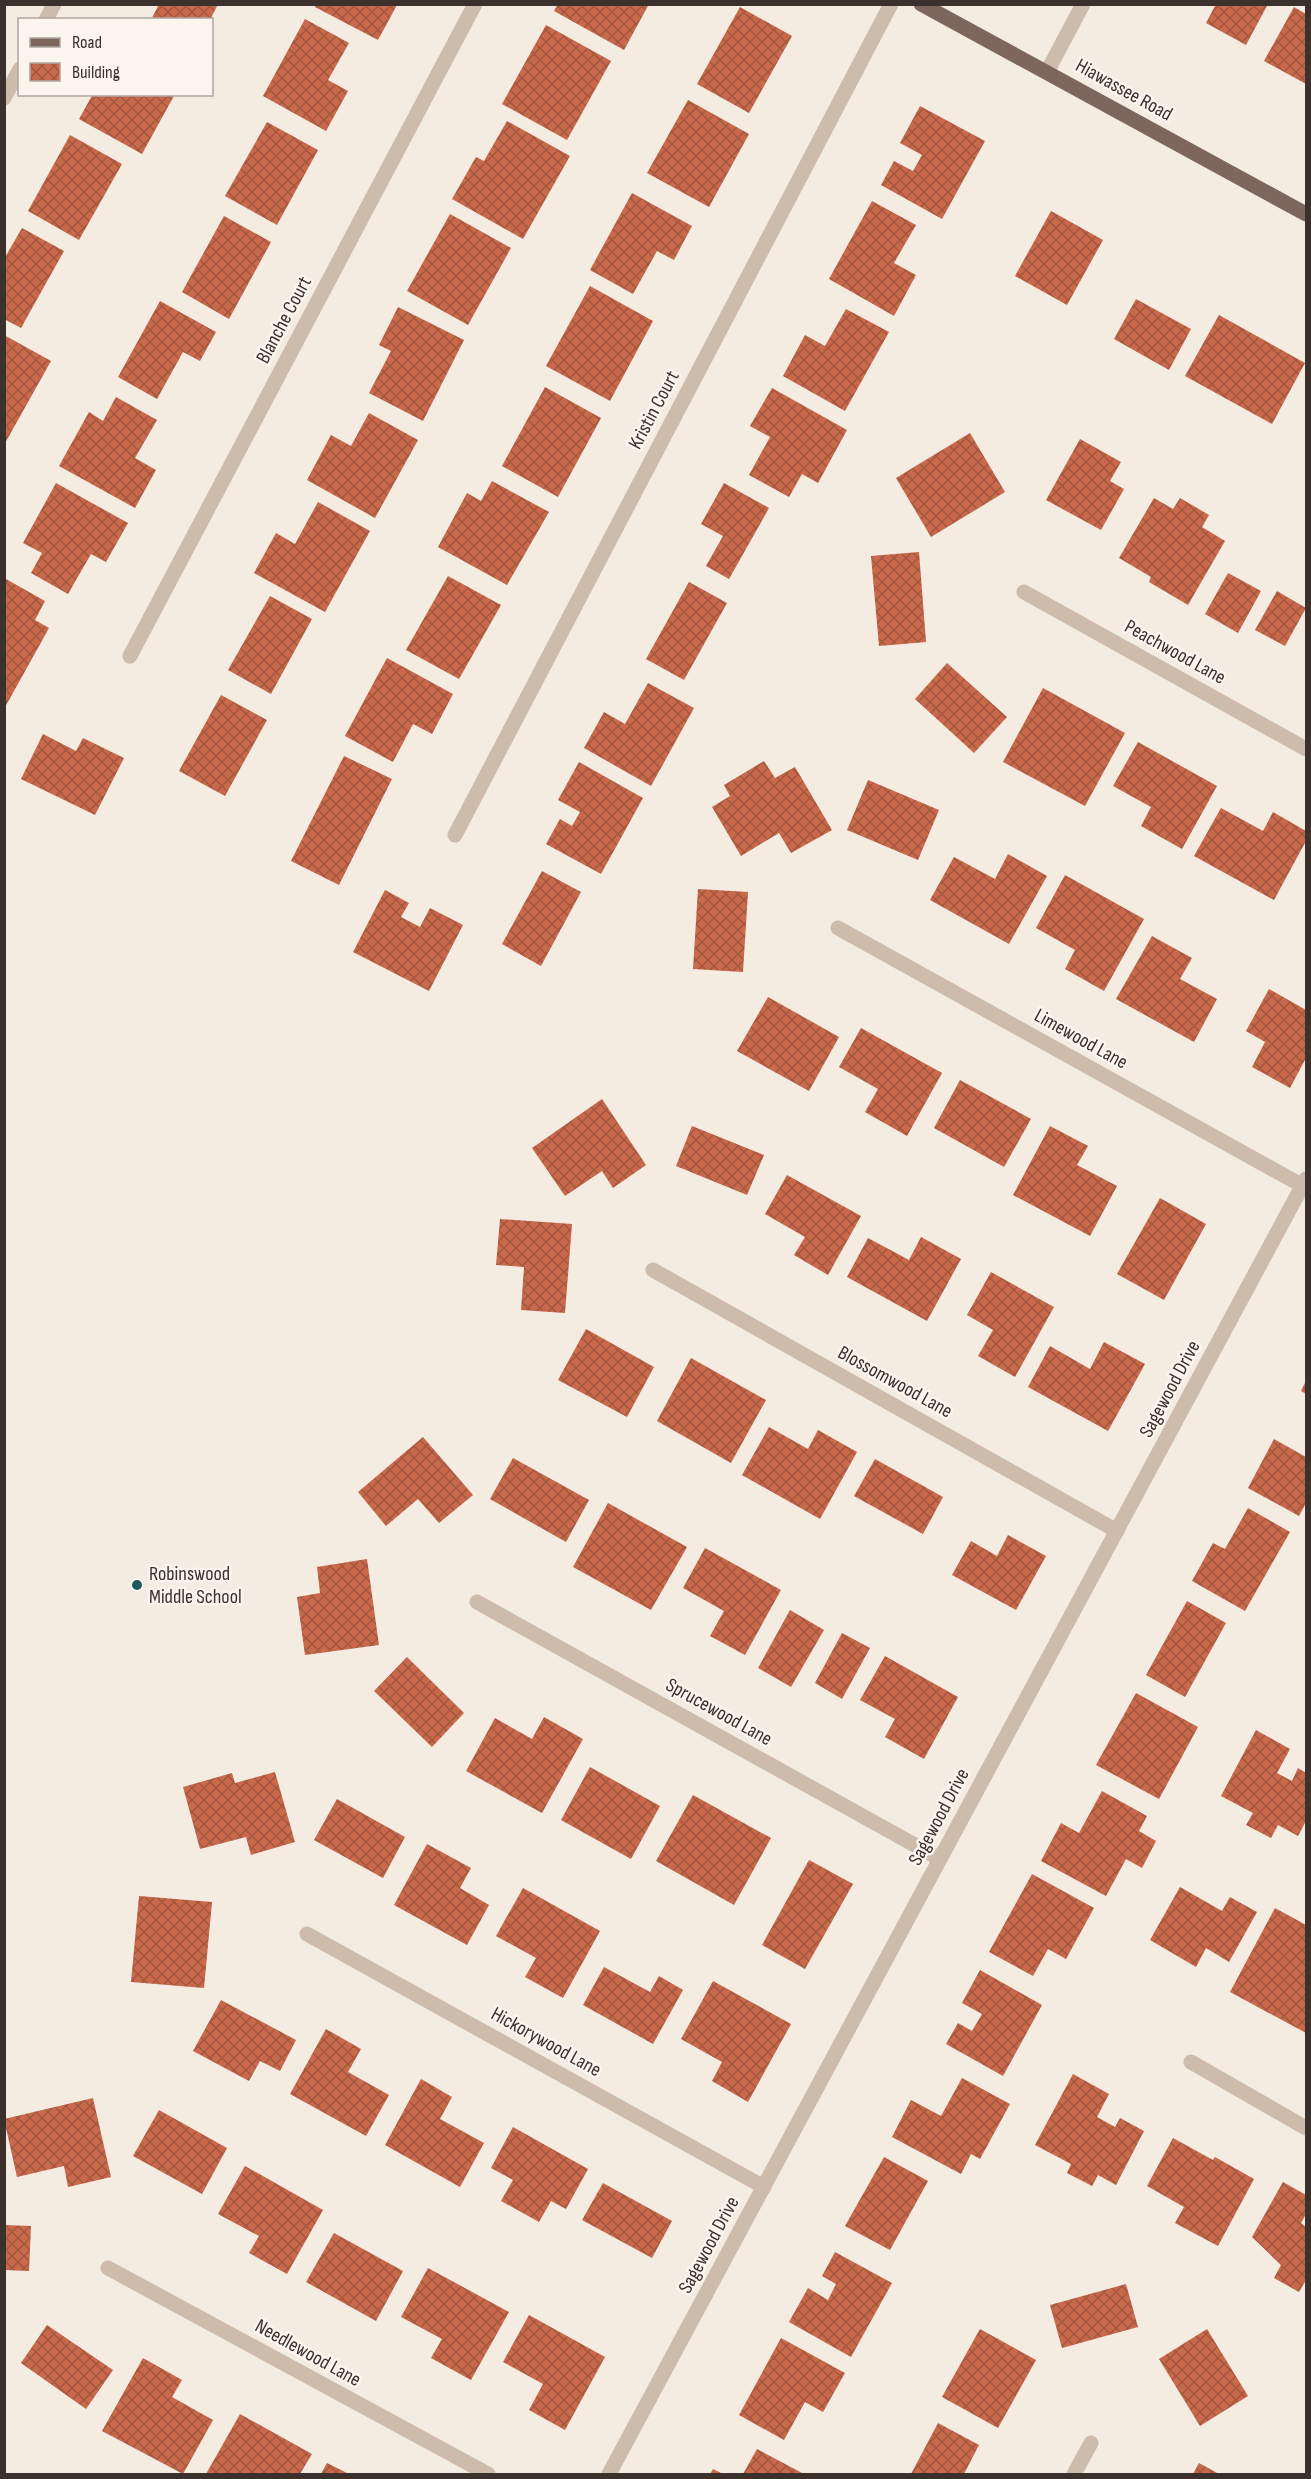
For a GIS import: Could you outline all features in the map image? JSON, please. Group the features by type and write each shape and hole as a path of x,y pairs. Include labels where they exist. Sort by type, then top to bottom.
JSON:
{"main road":[{"name":"Hiawassee Road","path":"921,4 1306,214"}],"street":[{"path":"47,18 54,4"},
{"name":"Blanche Court","path":"130,656 475,4"},
{"name":"Kristin Court","path":"455,836 891,4"},
{"path":"1047,72 1083,4"},
{"path":"4,98 18,73"},
{"name":"Peachwood Lane","path":"1024,592 1306,749"},
{"name":"Limewood Lane","path":"838,928 1305,1182"},
{"name":"Sagewood Drive","path":"609,2475 1305,1182"},
{"name":"Blossomwood Lane","path":"653,1270 1117,1531"},
{"name":"Sprucewood Lane","path":"477,1602 940,1859"},
{"name":"Hickorywood Lane","path":"307,1934 764,2187"},
{"path":"1191,2062 1306,2128"},
{"name":"Needlewood Lane","path":"108,2268 488,2475"},
{"path":"1074,2475 1091,2443"}],"building":[{"path":"159,4 218,4 211,18 152,18"},
{"path":"558,4 649,4 624,50 554,11"},
{"path":"1216,4 1268,4 1246,45 1206,23"},
{"path":"316,5 397,5 378,40 315,7"},
{"path":"740,7 792,36 749,113 697,84"},
{"path":"1294,7 1306,14 1306,84 1264,61"},
{"path":"305,19 349,43 328,80 348,91 326,131 263,96"},
{"path":"546,25 611,61 567,140 502,104"},
{"path":"92,96 174,96 142,154 79,119"},
{"path":"688,100 749,134 709,207 647,173"},
{"path":"920,106 985,141 942,219 881,185 894,161 913,171 922,155 900,143"},
{"path":"507,121 570,156 523,239 452,199 476,157 484,161"},
{"path":"267,122 318,150 277,225 225,196"},
{"path":"70,135 122,164 79,240 28,211"},
{"path":"632,193 692,226 674,260 657,251 633,294 590,270"},
{"path":"872,201 916,225 894,263 916,275 894,316 829,279"},
{"path":"1051,211 1103,240 1067,305 1015,276"},
{"path":"450,214 511,248 468,325 407,291"},
{"path":"224,216 271,242 229,319 182,292"},
{"path":"22,228 64,251 21,328 4,319 4,259"},
{"path":"590,286 653,321 610,401 546,366"},
{"path":"1136,299 1191,329 1169,370 1114,339"},
{"path":"160,301 216,332 200,361 183,352 157,399 118,377"},
{"path":"398,307 464,340 423,421 369,393 391,351 379,345"},
{"path":"846,309 889,332 845,411 783,376 805,335 825,346"},
{"path":"1219,315 1305,363 1272,424 1185,376"},
{"path":"4,335 51,361 4,445"},
{"path":"545,387 601,418 558,497 502,466"},
{"path":"772,388 847,430 818,483 802,474 789,497 749,475 770,437 750,426"},
{"path":"116,397 157,420 135,458 156,470 135,508 59,466 89,412 103,421"},
{"path":"369,413 418,440 375,518 307,480 331,435 351,446"},
{"path":"970,433 1005,492 931,537 896,478"},
{"path":"1080,439 1121,462 1110,481 1124,489 1101,530 1046,500"},
{"path":"492,481 549,512 507,585 438,547 467,493 481,501"},
{"path":"56,483 128,523 106,562 91,554 68,594 31,573 42,553 23,543"},
{"path":"724,483 769,508 729,579 706,566 723,536 701,524"},
{"path":"1154,498 1173,509 1180,498 1209,515 1202,527 1225,541 1188,605 1149,582 1151,577 1119,558"},
{"path":"318,502 370,531 325,612 254,573 276,533 295,544"},
{"path":"919,552 926,642 879,646 871,556"},
{"path":"1228,573 1261,591 1238,633 1205,614"},
{"path":"448,576 501,605 459,679 406,650"},
{"path":"6,579 45,601 35,620 49,628 4,709"},
{"path":"689,582 727,603 684,680 646,659"},
{"path":"1277,591 1306,608 1285,646 1255,630"},
{"path":"270,596 312,619 271,694 228,670"},
{"path":"387,658 453,694 432,734 413,724 393,762 345,736"},
{"path":"947,663 1007,717 974,753 915,699"},
{"path":"648,683 694,708 651,786 584,748 604,712 625,724"},
{"path":"1043,688 1125,733 1085,806 1003,762"},
{"path":"221,695 267,720 225,796 179,771"},
{"path":"43,734 76,751 83,738 124,758 95,815 21,779"},
{"path":"1138,742 1217,786 1182,849 1141,826 1151,807 1113,786"},
{"path":"344,756 392,779 339,885 291,861"},
{"path":"764,761 775,778 795,767 832,830 791,853 779,833 741,856 712,807 730,796 724,785"},
{"path":"579,762 643,798 601,874 546,844 560,819 572,826 580,812 558,800"},
{"path":"868,780 939,810 918,860 847,830"},
{"path":"1221,808 1263,831 1273,812 1306,831 1306,841 1274,900 1194,856"},
{"path":"1008,854 1047,876 1009,944 930,900 954,857 995,879"},
{"path":"542,871 581,892 541,966 502,944"},
{"path":"1065,875 1144,919 1104,991 1065,969 1075,950 1036,928"},
{"path":"698,889 748,892 743,972 693,969"},
{"path":"385,890 409,903 401,917 420,927 430,908 463,925 429,991 353,952"},
{"path":"1152,936 1192,958 1180,979 1217,999 1194,1042 1116,999"},
{"path":"1269,989 1306,1010 1306,1058 1290,1088 1252,1067 1265,1042 1246,1031"},
{"path":"768,997 839,1037 809,1091 737,1051"},
{"path":"861,1028 942,1073 907,1136 865,1112 878,1089 839,1067"},
{"path":"960,1080 1031,1119 1004,1167 934,1128"},
{"path":"602,1099 646,1165 613,1188 602,1171 565,1196 532,1148"},
{"path":"692,1126 764,1155 747,1195 676,1166"},
{"path":"1050,1126 1088,1146 1077,1165 1117,1186 1090,1236 1013,1195"},
{"path":"787,1175 861,1216 828,1275 794,1255 805,1237 765,1214"},
{"path":"1160,1198 1206,1224 1164,1300 1117,1274"},
{"path":"500,1219 572,1224 565,1313 521,1310 524,1267 496,1265"},
{"path":"921,1237 961,1259 927,1321 847,1277 868,1238 909,1260"},
{"path":"991,1272 1054,1307 1015,1377 978,1356 993,1330 967,1315"},
{"path":"586,1329 654,1367 627,1417 558,1380"},
{"path":"1104,1342 1145,1364 1108,1431 1028,1387 1050,1346 1090,1369"},
{"path":"691,1358 766,1400 731,1463 657,1421"},
{"path":"1306,1381 1306,1394 1301,1391"},
{"path":"769,1427 808,1449 818,1430 857,1452 820,1519 742,1475"},
{"path":"423,1437 473,1495 439,1523 418,1499 386,1526 358,1492"},
{"path":"1274,1439 1306,1457 1306,1503 1299,1516 1248,1488"},
{"path":"513,1458 589,1500 566,1542 490,1499"},
{"path":"875,1459 943,1497 923,1534 854,1496"},
{"path":"608,1503 687,1547 651,1610 573,1567"},
{"path":"1248,1508 1290,1532 1245,1611 1192,1581 1213,1543 1225,1549"},
{"path":"1008,1535 1046,1556 1016,1610 952,1575 971,1541 997,1556"},
{"path":"705,1548 781,1590 745,1655 710,1636 724,1611 683,1588"},
{"path":"367,1559 379,1645 305,1655 297,1597 320,1593 317,1567"},
{"path":"1187,1601 1226,1623 1185,1697 1146,1675"},
{"path":"790,1610 824,1630 791,1687 758,1668"},
{"path":"842,1633 870,1648 842,1699 815,1683"},
{"path":"885,1656 958,1697 924,1759 885,1737 895,1719 860,1700"},
{"path":"407,1657 464,1713 432,1747 374,1691"},
{"path":"1136,1693 1198,1727 1159,1799 1096,1765"},
{"path":"544,1717 583,1739 542,1813 466,1771 495,1718 532,1739"},
{"path":"1256,1730 1290,1749 1277,1773 1292,1781 1298,1768 1306,1773 1306,1821 1298,1836 1278,1825 1271,1838 1246,1825 1253,1813 1221,1796"},
{"path":"590,1767 660,1806 631,1859 561,1820"},
{"path":"275,1772 295,1842 251,1855 246,1837 200,1849 183,1787 232,1773 235,1783"},
{"path":"1102,1791 1147,1816 1139,1831 1156,1841 1142,1868 1126,1859 1106,1896 1041,1861 1061,1823 1079,1833"},
{"path":"693,1795 771,1838 734,1905 656,1861"},
{"path":"337,1799 405,1837 383,1878 314,1840"},
{"path":"427,1844 471,1868 460,1888 489,1905 467,1945 394,1905"},
{"path":"809,1860 853,1884 805,1969 762,1945"},
{"path":"1032,1874 1094,1908 1066,1959 1048,1949 1033,1976 989,1952"},
{"path":"1180,1887 1222,1911 1230,1897 1257,1912 1229,1962 1206,1948 1196,1967 1150,1940"},
{"path":"523,1888 600,1931 563,1998 525,1977 536,1958 496,1936"},
{"path":"139,1896 212,1902 204,1988 131,1982"},
{"path":"1275,1908 1306,1925 1306,2033 1230,1992"},
{"path":"604,1967 650,1992 659,1976 683,1990 653,2044 583,2005"},
{"path":"980,1970 1042,2005 1003,2076 946,2044 958,2023 972,2031 982,2014 962,2003"},
{"path":"713,1981 791,2024 748,2102 712,2081 722,2062 681,2039"},
{"path":"221,2000 296,2040 280,2071 260,2061 249,2081 193,2051"},
{"path":"326,2029 361,2049 348,2072 389,2095 366,2136 290,2094"},
{"path":"1073,2074 1109,2094 1097,2117 1115,2127 1120,2118 1144,2131 1116,2185 1098,2175 1092,2186 1067,2173 1071,2164 1035,2145"},
{"path":"962,2078 1010,2104 980,2159 971,2154 961,2174 892,2137 911,2100 941,2116"},
{"path":"421,2079 452,2097 440,2119 484,2143 460,2187 385,2145"},
{"path":"93,2098 111,2177 68,2187 64,2166 17,2177 4,2119"},
{"path":"159,2110 227,2148 202,2194 133,2156"},
{"path":"513,2127 588,2169 566,2209 551,2201 539,2222 501,2201 513,2180 491,2168"},
{"path":"1173,2138 1213,2160 1215,2157 1254,2179 1218,2246 1175,2223 1184,2207 1147,2186"},
{"path":"884,2157 928,2181 890,2250 845,2226"},
{"path":"245,2166 323,2210 287,2274 249,2253 259,2236 218,2214"},
{"path":"1283,2182 1306,2195 1306,2214 1301,2223 1306,2227 1306,2280 1299,2292 1274,2278 1281,2265 1252,2237"},
{"path":"603,2183 672,2221 652,2258 582,2220"},
{"path":"4,2225 31,2226 29,2271 4,2270"},
{"path":"334,2233 403,2271 376,2321 306,2282"},
{"path":"835,2252 892,2283 851,2357 789,2322 808,2288 828,2300 836,2284 822,2276"},
{"path":"428,2268 509,2312 471,2380 431,2358 442,2339 401,2317"},
{"path":"1126,2284 1138,2327 1062,2348 1050,2305"},
{"path":"529,2315 605,2357 565,2430 529,2410 543,2384 503,2362"},
{"path":"47,2325 113,2370 86,2409 21,2363"},
{"path":"980,2329 1036,2360 998,2428 942,2397"},
{"path":"1207,2329 1248,2396 1200,2426 1159,2359"},
{"path":"781,2338 845,2373 823,2412 805,2402 784,2440 739,2415"},
{"path":"143,2358 182,2380 172,2397 213,2420 183,2474 102,2431"},
{"path":"240,2414 312,2454 300,2474 206,2474"},
{"path":"938,2423 979,2445 964,2474 911,2474"},
{"path":"757,2449 804,2474 743,2474"},
{"path":"327,2463 349,2474 321,2474"},
{"path":"1199,2463 1219,2474 1193,2474"},
{"path":"713,2469 723,2474 710,2474"}],"place":[{"name":"Robinswood Middle School","path":"137,1585"}]}
